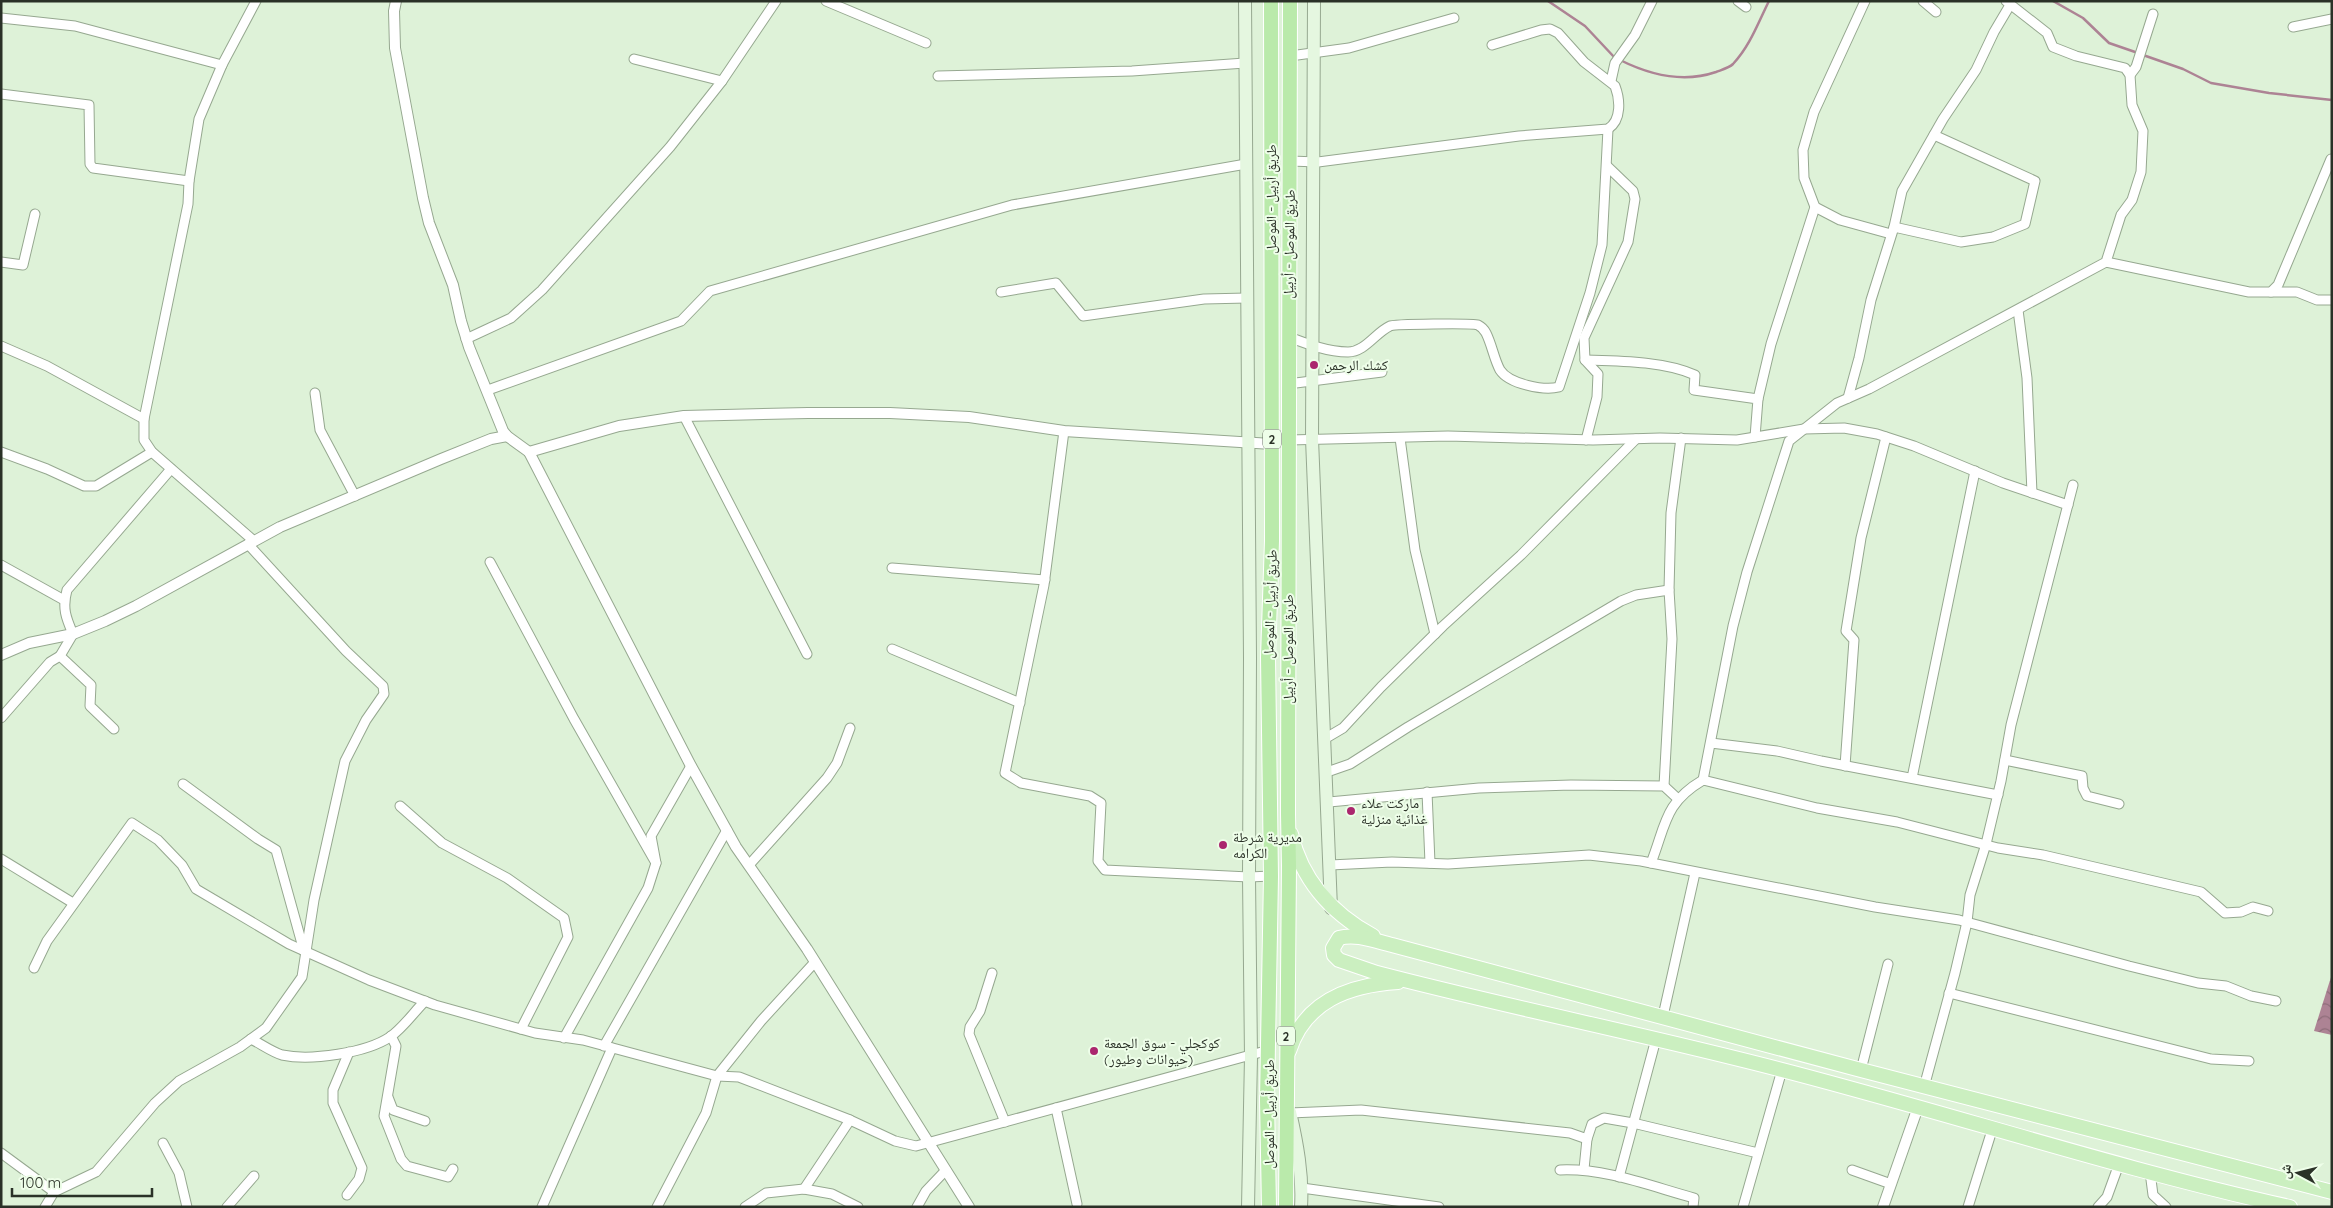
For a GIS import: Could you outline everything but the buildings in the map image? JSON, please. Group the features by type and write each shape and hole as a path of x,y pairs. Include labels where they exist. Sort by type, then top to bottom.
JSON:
{"highway":[{"name":"طريق أربيل - الموصل","path":"1269,1207 1268,1100 1271,876 1268,657 1272,540 1271,1"},
{"name":"طريق الموصل - أربيل","path":"1286,1207 1289,866 1288,337 1290,1"}],"main road":[{"path":"1245,1 1251,1057 1248,1207"},
{"path":"1314,1 1312,439 1329,802 1332,908"},
{"path":"1288,814 1293,844 1301,865 1314,887 1332,908 1363,931 1392,945"},
{"path":"2290,1207 2119,1164 1993,1127 1782,1070 1656,1038 1411,982 1344,963 1334,955 1333,948 1339,938 1346,936 1392,945 1861,1070 2332,1192"},
{"path":"1286,1071 1294,1034 1310,1013 1319,1005 1339,995 1368,986 1384,983 1411,982"},
{"path":"1286,1095 1297,1143 1302,1188 1301,1207"}],"street":[{"path":"45,1207 54,1192 96,1172 155,1103 179,1081 251,1039 266,1028 302,978 314,900 345,761 366,720 384,694 383,686 346,651 251,542 152,452 144,440 144,419 188,204 189,181 199,119 222,65 256,1"},
{"path":"396,1 394,11 395,48 429,223 453,285 466,339 507,436 529,452 727,830 815,962 968,1207"},
{"path":"466,339 511,318 542,290 670,147 722,82 776,1"},
{"path":"826,1 926,44"},
{"path":"1611,81 1615,63 1635,35 1652,1"},
{"path":"1738,1 1746,7"},
{"path":"1755,437 1758,399 1771,344 1815,207 1804,178 1803,150 1814,112 1864,1"},
{"path":"1923,1 1936,12"},
{"path":"1848,398 1859,358 1871,300 1893,230 1902,191 1976,70 2008,3 2047,33 2053,47 2076,56 2125,68 2130,75 2132,105 2143,131 2141,172 2132,200 2121,215 2106,262"},
{"path":"2130,75 2136,67 2153,14"},
{"path":"1,18 75,26 222,65"},
{"path":"1290,56 1349,48 1454,18"},
{"path":"2293,26 2332,19"},
{"path":"1290,161 1313,162 1519,136 1608,129 1612,126 1618,116 1619,104 1617,92 1611,81 1584,62 1558,33 1550,29 1541,30 1492,45"},
{"path":"634,59 722,82"},
{"path":"938,76 1132,71 1246,63"},
{"path":"1,94 89,106 90,164 92,168 189,181"},
{"path":"1288,337 1312,346 1348,352 1356,351 1389,326 1400,324 1433,326 1462,323 1477,325 1486,333 1501,371 1507,377 1535,388 1559,387 1590,293 1602,245 1608,129"},
{"path":"1815,207 1840,220 1961,242 1992,237 2025,224 2035,181 1934,136"},
{"path":"2271,292 2278,285 2332,160"},
{"path":"488,390 681,321 710,292 1012,205 1246,164"},
{"path":"1586,440 1597,397 1598,374 1585,360 1584,338 1628,242 1635,199 1634,191 1607,166"},
{"path":"1,262 23,265 35,214"},
{"path":"1651,863 1663,833 1667,813 1678,799 1703,780 1733,626 1747,572 1789,441 1837,403 2018,310 2106,262 2249,292 2297,292 2317,300 2332,300"},
{"path":"1001,292 1056,284 1083,316 1204,299 1247,298"},
{"path":"2018,310 2027,378 2032,493"},
{"path":"1,346 47,366 144,419"},
{"path":"1585,360 1618,361 1682,369 1695,375 1694,390 1758,399"},
{"path":"1288,384 1382,372"},
{"path":"315,393 320,430 355,496"},
{"path":"529,452 619,426 684,416 890,413 969,417 1064,431 1272,444"},
{"path":"684,416 807,654"},
{"path":"1289,440 1448,436 1586,440 1681,438 1736,440 1804,429 1844,428 1886,438 2068,505"},
{"path":"1064,431 1044,580 1006,773 1021,782 1090,796 1101,803 1098,861 1105,870 1249,877 1271,876"},
{"path":"1,655 29,643 74,634 136,606 280,527 482,442 507,436"},
{"path":"1400,438 1415,550 1435,634"},
{"path":"1664,786 1672,640 1670,513 1681,438"},
{"path":"1845,766 1854,640 1846,631 1861,538 1886,438"},
{"path":"1326,738 1343,728 1435,634 1521,555 1636,439"},
{"path":"1,452 47,469 84,486 96,486 152,452"},
{"path":"74,634 64,616 64,600 67,590 170,469"},
{"path":"1912,778 1975,471"},
{"path":"1924,1086 1967,922 1970,895 1986,844 1998,795 2011,725 2073,485"},
{"path":"490,562 574,719 656,863"},
{"path":"1,565 64,600"},
{"path":"892,568 1044,580"},
{"path":"1327,772 1350,764 1408,727 1621,601 1636,595 1670,590"},
{"path":"1,718 50,662 60,656 74,634"},
{"path":"892,649 1020,703"},
{"path":"60,656 92,685 90,706 114,730"},
{"path":"749,865 827,778 837,763 850,728"},
{"path":"1711,743 1777,751 1998,795"},
{"path":"2005,760 2082,776 2083,788 2087,796 2120,804"},
{"path":"564,1038 648,888 656,863 651,836 692,766"},
{"path":"1703,780 1817,808 1897,822 2201,892 2224,913 2241,912 2253,907 2268,911"},
{"path":"183,784 276,850 306,951"},
{"path":"1329,802 1427,792 1571,785 1664,786 1678,799"},
{"path":"1427,792 1430,863"},
{"path":"400,806 442,843 507,878 564,918 568,937 521,1029"},
{"path":"34,968 47,941 132,823 158,840 182,865 196,889 306,951 369,980 425,1001 535,1034 608,1047 717,1076 739,1077 850,1120 895,1141 916,1146 930,1144 1056,1108 1251,1057 1269,1050"},
{"path":"542,1207 608,1047 727,830"},
{"path":"1330,865 1392,862 1448,864 1589,855 1651,863 1695,873 1967,922 2129,966 2198,983 2226,986 2251,996 2276,1001"},
{"path":"1,859 73,903"},
{"path":"1663,1016 1695,873"},
{"path":"657,1207 706,1113 717,1076 761,1021 815,962"},
{"path":"1861,1070 1888,964"},
{"path":"992,973 980,1011 970,1027 969,1034 1005,1122"},
{"path":"1949,993 2211,1059 2249,1061"},
{"path":"251,1039 281,1054 309,1056 349,1052 374,1046 392,1036 425,1001"},
{"path":"392,1036 396,1046 384,1116 401,1159 407,1166 448,1177 453,1169"},
{"path":"1619,1177 1656,1038"},
{"path":"346,1195 359,1179 362,1168 333,1103 333,1090 349,1052"},
{"path":"1743,1207 1782,1070"},
{"path":"388,1097 393,1110 425,1121"},
{"path":"1883,1207 1918,1107"},
{"path":"1056,1108 1077,1204"},
{"path":"1290,1113 1362,1110 1570,1133 1588,1139"},
{"path":"1584,1169 1592,1124 1604,1118 1633,1123 1758,1153"},
{"path":"804,1189 850,1120"},
{"path":"1968,1207 1993,1127"},
{"path":"163,1143 179,1173 187,1207"},
{"path":"1,1153 54,1192"},
{"path":"2098,1207 2107,1197 2119,1164"},
{"path":"1560,1170 1584,1169 1619,1177 1694,1198 1693,1207"},
{"path":"917,1207 926,1191 946,1170"},
{"path":"1852,1170 1891,1184"},
{"path":"2150,1172 2153,1195 2166,1207"},
{"path":"227,1207 254,1176"},
{"path":"1302,1188 1439,1207"},
{"path":"745,1207 766,1193 804,1189 832,1194 858,1207"}],"water":[{"path":"2332,974 2332,1035 2314,1031"}],"waterway":[{"path":"1548,1 1585,26 1615,58"},
{"path":"1620,60 1643,70 1667,76 1692,77 1725,69 1733,64 1744,50 1769,1"},
{"path":"2053,1 2083,18 2109,43 2138,53"},
{"path":"2143,55 2183,69 2211,83 2269,93 2332,100"}],"place":[{"name":"كشك الرحمن","path":"1314,365"},
{"name":"ماركت علاء غذائية منزلية","path":"1351,811"},
{"name":"مديرية شرطة الكرامه","path":"1223,845"},
{"name":"كوكجلي - سوق الجمعة (حيوانات وطيور)","path":"1094,1051"}]}
